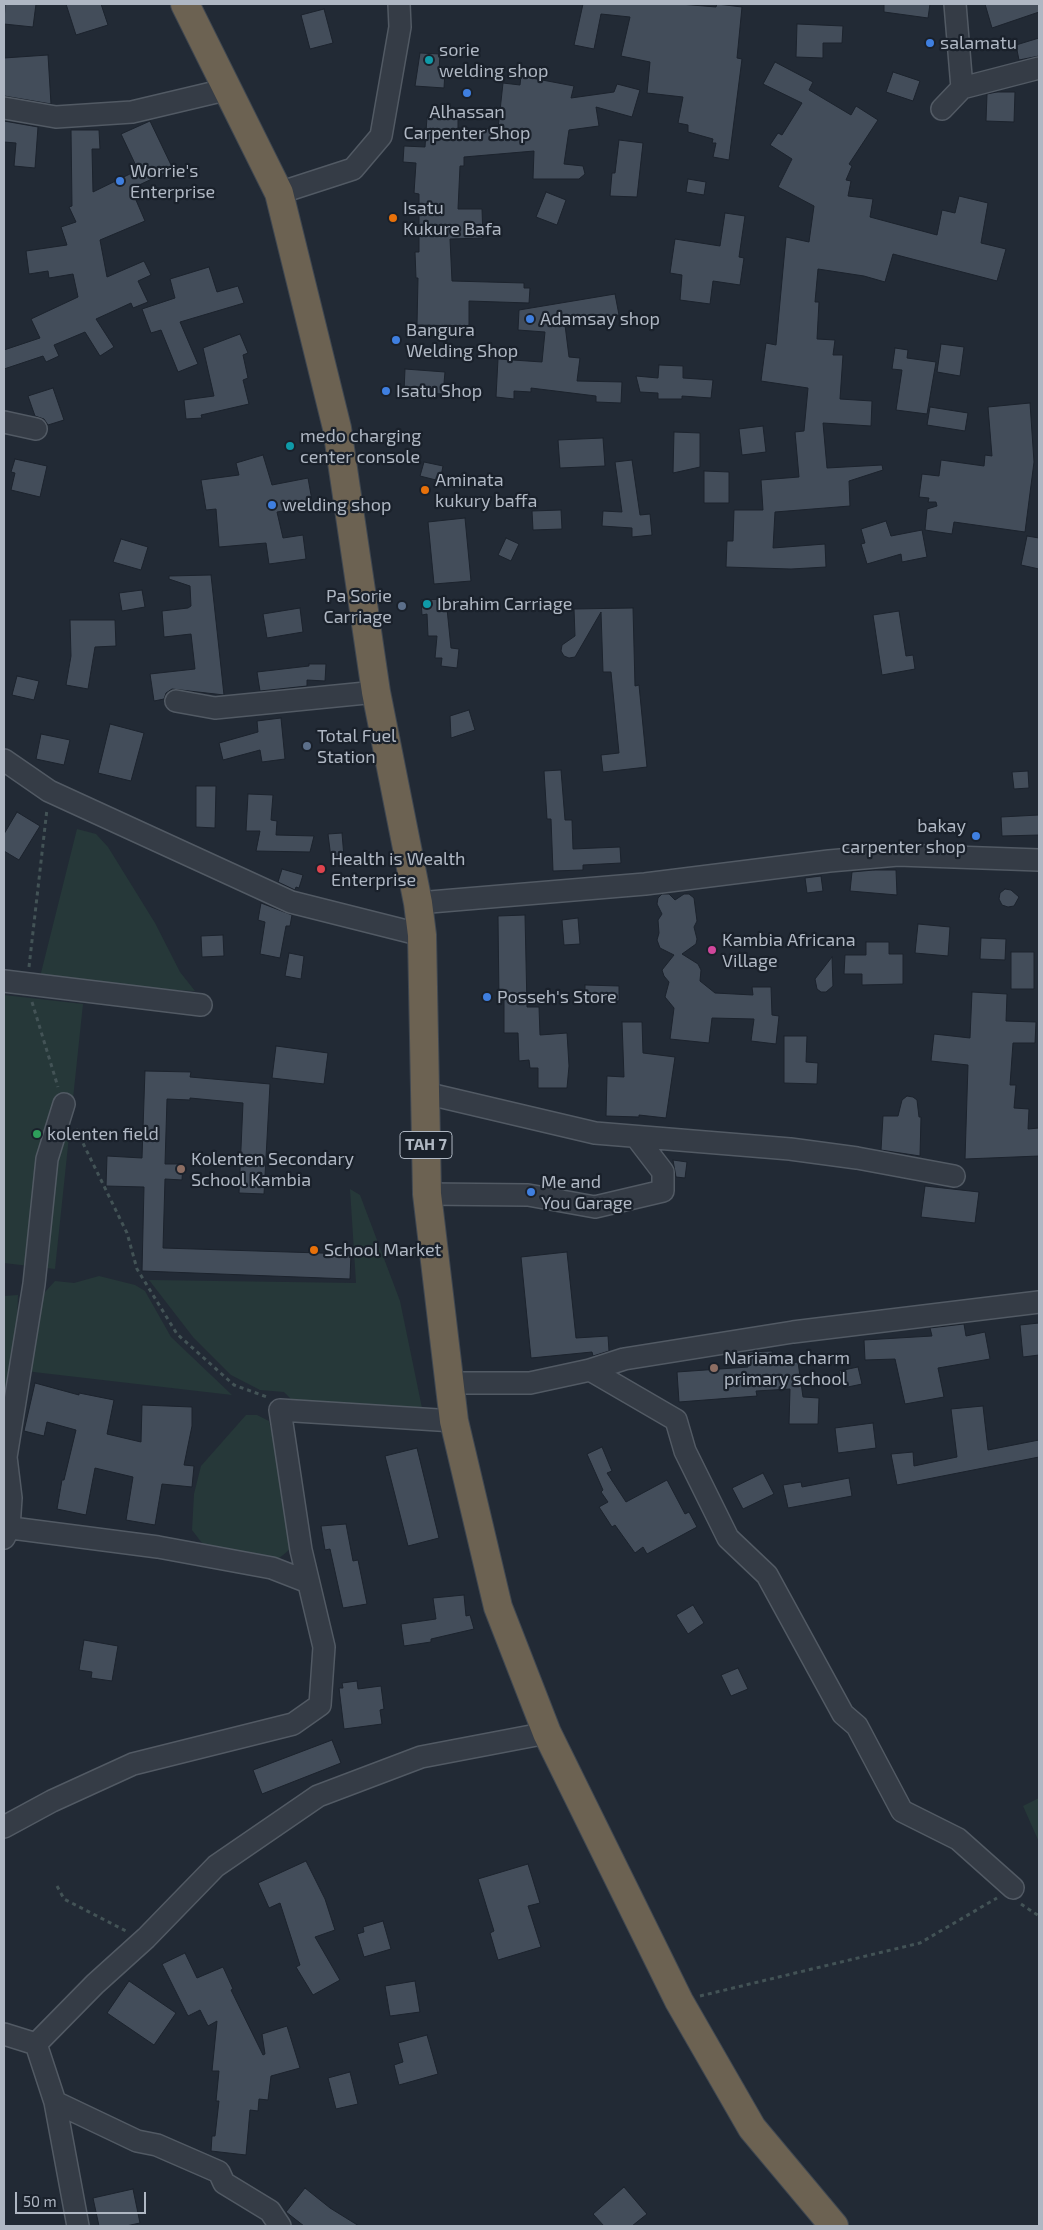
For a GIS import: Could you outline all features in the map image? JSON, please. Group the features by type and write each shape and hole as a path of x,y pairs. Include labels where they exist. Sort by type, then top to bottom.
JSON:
{"highway":[{"name":"TAH 7","path":"185,4 229,89 278,193 337,428 376,692 418,903 422,934 428,1194 454,1421 498,1607 547,1734 679,2001 752,2128 834,2226"}],"street":[{"path":"278,193 353,170 381,136 400,27 399,4"},
{"path":"955,4 962,88"},
{"path":"942,109 962,88 1039,68"},
{"path":"4,108 56,117 132,112 229,89"},
{"path":"4,422 36,429"},
{"path":"176,701 215,708 376,692"},
{"path":"4,760 49,791 291,902 422,934"},
{"path":"418,903 645,884 830,861 898,855 1039,860"},
{"path":"4,981 27,986 201,1005"},
{"path":"425,1093 595,1133 637,1138 790,1149 857,1158 954,1176"},
{"path":"64,1104 47,1159 34,1284 6,1457 11,1498 5,1531 158,1547 272,1568 308,1582"},
{"path":"428,1194 528,1195 595,1207 663,1192 663,1172 637,1138"},
{"path":"451,1383 530,1382 590,1370 624,1359 793,1332 1039,1302"},
{"path":"590,1370 676,1420 685,1451 728,1538 767,1575 842,1714 857,1726 902,1811 958,1839 1013,1888"},
{"path":"4,1827 52,1801 133,1764 294,1724 320,1705 324,1647 308,1582 280,1410 454,1421"},
{"path":"36,2044 96,1984 146,1938 216,1866 318,1796 421,1757 547,1734"},
{"path":"4,2034 36,2044"},
{"path":"36,2044 55,2102 78,2226"},
{"path":"55,2102 138,2141 156,2145 219,2172 224,2183 270,2211 280,2226"}],"path":[{"path":"49,791 27,986 64,1104 127,1232 137,1269 177,1334 234,1385 258,1395 273,1398 280,1410"},
{"path":"57,1886 64,1899 113,1925 146,1938"},
{"path":"679,2001 920,1944 1013,1888 1021,1904 1039,1916"}],"shaded area":[{"path":"77,829 96,834 108,847 155,923 180,972 195,991 133,988 40,977"},
{"name":"kolenten field","path":"4,995 83,1004 55,1269 4,1263"},
{"path":"350,1189 360,1195 400,1301 422,1408 293,1401 284,1392 260,1390 231,1375 193,1337 149,1280 356,1283"},
{"path":"99,1276 135,1285 145,1291 171,1337 232,1395 25,1371 32,1330 45,1292 55,1281 74,1283"},
{"path":"18,1295 17,1321 4,1420 4,1296"},
{"path":"246,1415 257,1415 269,1421 279,1465 292,1535 289,1550 277,1560 205,1547 192,1530 194,1494 201,1466"},
{"path":"1039,1798 1039,1842 1023,1806"}],"building":[{"path":"5,4 36,4 33,27 4,24"},
{"path":"66,4 101,4 108,25 76,35"},
{"path":"583,4 680,4 716,7 717,4 742,7 737,58 742,59 729,160 713,157 716,143 712,143 713,139 688,132 688,125 678,123 683,97 647,93 650,62 621,56 630,17 601,14 594,49 574,45"},
{"path":"884,4 930,4 928,18 884,12"},
{"path":"985,4 1039,4 1039,12 992,28"},
{"path":"324,9 333,43 310,49 301,15"},
{"path":"797,24 843,26 842,43 823,43 823,58 796,57"},
{"path":"1039,38 1039,56 1019,60 1016,45"},
{"path":"420,53 440,54 439,71 445,71 444,88 415,86"},
{"path":"48,55 51,104 4,96 4,58"},
{"path":"775,62 813,82 809,90 851,115 856,106 878,120 849,164 852,166 846,180 851,181 848,196 873,199 870,217 937,235 942,210 955,213 959,196 988,203 981,243 1006,249 997,281 893,254 885,282 864,276 818,269 815,302 819,302 817,339 835,340 833,355 843,355 840,399 872,401 871,426 823,423 827,468 882,465 883,470 849,481 850,506 775,512 773,548 825,544 826,567 791,569 726,567 727,541 733,541 734,510 763,510 761,480 799,477 795,432 804,431 808,388 761,381 766,343 776,345 786,237 809,242 814,206 778,187 792,159 770,145 778,133 782,135 802,103 763,84"},
{"path":"893,72 920,81 913,101 886,92"},
{"path":"521,76 574,86 571,98 614,92 617,84 640,90 632,117 596,107 599,126 569,130 564,164 583,166 585,174 579,179 533,179 534,151 464,157 464,166 460,166 458,209 482,209 483,238 450,239 452,281 524,283 524,288 530,288 529,303 469,301 469,326 417,325 418,278 416,278 415,252 419,252 419,194 414,193 416,163 403,162 404,146 425,147 427,117 458,119 458,128 498,129 503,83 520,85"},
{"path":"1015,92 1014,122 986,121 987,94"},
{"path":"4,121 38,127 35,168 14,166 16,143 4,142"},
{"path":"150,121 173,169 137,186 139,190 133,193 145,221 100,240 107,277 144,261 151,275 138,281 148,302 133,308 131,303 96,319 114,347 100,356 85,332 54,345 59,356 46,362 43,356 4,369 4,350 40,338 31,319 78,297 73,274 49,278 48,271 29,274 26,251 67,245 61,227 76,222 69,207 72,206 71,130 99,130 100,149 92,149 93,192 138,170 121,134"},
{"path":"619,140 643,143 637,197 610,196 612,173 615,173"},
{"path":"688,179 706,182 704,195 686,192"},
{"path":"546,192 566,200 557,225 536,217"},
{"path":"725,213 745,216 739,257 744,258 740,285 713,281 710,304 680,300 682,275 670,273 675,239 720,246"},
{"path":"209,267 217,292 238,286 244,303 180,322 198,364 178,372 161,330 151,333 142,309 175,298 170,279"},
{"path":"615,294 619,315 565,325 569,357 580,358 577,381 622,382 621,403 596,402 596,396 531,388 531,392 514,391 514,399 496,397 498,359 542,362 545,332 518,330 519,310"},
{"path":"240,334 248,353 243,355 248,378 243,380 249,404 201,415 202,418 186,419 184,400 214,396 203,348"},
{"path":"941,344 964,347 960,376 937,372"},
{"path":"895,348 908,350 907,358 936,362 927,414 896,410 902,370 892,369"},
{"path":"659,365 683,366 683,378 713,380 711,398 682,396 682,399 658,399 658,393 640,392 636,376 658,378"},
{"path":"405,369 445,372 443,394 404,392"},
{"path":"53,388 64,420 48,425 44,419 35,416 28,396"},
{"path":"1030,403 1034,462 1025,532 954,522 952,534 925,530 927,509 937,506 936,502 928,502 929,498 919,497 922,474 939,476 941,460 984,466 985,455 992,456 988,407"},
{"path":"930,407 968,413 965,431 927,425"},
{"path":"763,426 766,452 742,455 739,429"},
{"path":"674,432 700,433 700,467 673,473"},
{"path":"603,438 605,466 560,468 558,440"},
{"path":"263,455 272,485 308,478 313,506 277,512 283,538 303,535 306,559 269,564 266,543 219,547 216,509 206,510 201,480 239,475 236,463"},
{"path":"15,459 47,466 40,497 11,490 15,473 11,472"},
{"path":"632,460 640,515 650,514 652,535 632,537 632,528 602,526 603,511 622,512 615,462"},
{"path":"424,462 443,466 440,481 420,476"},
{"path":"704,471 729,472 729,503 704,503"},
{"path":"561,510 562,529 533,530 532,511"},
{"path":"465,518 471,581 434,584 428,522"},
{"path":"886,521 891,536 922,530 927,557 902,562 901,554 867,564 861,544 865,543 861,529"},
{"path":"1027,536 1039,538 1039,569 1021,565"},
{"path":"506,538 519,544 511,561 498,555"},
{"path":"121,539 148,547 141,570 113,562"},
{"path":"211,575 224,695 172,689 166,693 164,699 154,701 150,674 195,669 191,634 164,637 162,611 191,606 190,586 169,579 169,576"},
{"path":"142,590 145,607 122,611 119,593"},
{"path":"446,599 451,648 459,649 457,668 441,666 442,658 435,658 437,636 428,636 427,614 422,615 421,600"},
{"path":"300,608 303,632 267,638 263,614"},
{"path":"633,608 635,686 639,685 647,767 603,772 601,755 619,753 611,672 603,672 601,612 575,657 569,658 564,656 561,651 562,645 575,636 574,609"},
{"path":"899,611 906,656 913,655 915,669 882,675 873,615"},
{"path":"70,620 115,620 116,646 95,647 88,689 66,685 71,656"},
{"path":"309,664 326,664 325,681 307,680 307,686 260,691 257,672 309,666"},
{"path":"17,676 39,681 34,700 12,695"},
{"path":"469,710 475,730 451,738 450,716"},
{"path":"281,718 285,759 262,762 260,750 223,760 219,743 258,732 257,721"},
{"path":"110,724 144,733 131,781 98,773"},
{"path":"41,734 70,740 64,765 36,759"},
{"path":"561,770 565,820 572,820 573,849 620,847 621,863 583,865 583,870 553,871 551,819 547,819 544,771"},
{"path":"1028,771 1029,788 1014,789 1012,772"},
{"path":"196,786 216,786 215,828 196,827"},
{"path":"248,794 273,795 271,820 277,821 276,835 314,836 310,852 256,851 260,831 246,831"},
{"path":"17,812 40,826 19,860 4,851 4,834"},
{"path":"1039,815 1039,835 1002,836 1001,817"},
{"path":"342,833 344,857 331,858 328,834"},
{"path":"282,869 303,875 299,888 296,887 295,890 278,882"},
{"path":"896,870 897,895 850,891 852,872"},
{"path":"821,876 823,891 807,893 805,878"},
{"path":"1005,889 1011,890 1019,897 1014,906 1002,905 999,899 1000,893"},
{"path":"662,894 669,894 675,900 684,894 689,894 694,898 697,921 694,927 697,939 696,944 682,954 698,964 701,970 700,981 715,993 753,995 752,987 771,987 772,1015 779,1016 776,1044 751,1041 754,1019 712,1018 709,1043 670,1039 674,1008 665,997 669,982 662,970 674,955 660,948 657,940 659,933 658,920 662,914 657,904 658,898"},
{"path":"261,903 292,915 290,926 286,926 280,958 260,954 265,922 258,920"},
{"path":"525,915 527,1007 539,1007 540,1035 567,1033 569,1066 567,1088 538,1088 538,1068 530,1068 529,1060 519,1061 518,1033 504,1033 504,1000 499,1001 498,916"},
{"path":"578,918 580,944 564,945 562,920"},
{"path":"918,924 950,927 948,956 915,953"},
{"path":"223,935 224,956 202,957 201,936"},
{"path":"981,938 1006,939 1005,960 980,959"},
{"path":"866,942 889,942 889,954 903,954 903,984 862,985 862,974 844,974 845,955 866,955"},
{"path":"1011,952 1034,952 1034,989 1011,989"},
{"path":"289,953 304,956 301,979 285,976"},
{"path":"832,957 833,986 826,992 821,992 817,989 815,979"},
{"path":"585,985 619,986 619,1001 585,1000"},
{"path":"972,992 1007,994 1006,1021 1036,1022 1035,1043 1013,1043 1010,1085 1016,1085 1014,1108 1029,1109 1028,1129 1039,1128 1039,1156 965,1159 968,1065 931,1061 934,1034 970,1038"},
{"path":"622,1022 642,1022 643,1053 675,1057 666,1118 639,1115 639,1117 606,1116 607,1076 624,1077"},
{"path":"784,1036 807,1036 806,1062 818,1063 817,1084 784,1083"},
{"path":"276,1046 328,1053 324,1084 272,1078"},
{"path":"145,1071 191,1072 190,1077 270,1084 264,1194 239,1193 243,1103 190,1098 190,1100 167,1099 165,1164 183,1164 182,1180 165,1179 163,1248 351,1254 350,1279 142,1271 144,1187 106,1186 107,1156 142,1158"},
{"path":"907,1096 917,1100 919,1117 921,1117 920,1156 881,1150 883,1116 898,1116 902,1100"},
{"path":"673,1160 687,1162 685,1178 676,1177"},
{"path":"925,1186 979,1192 975,1223 921,1217"},
{"path":"567,1252 576,1338 608,1336 609,1351 593,1356 592,1352 531,1358 521,1257"},
{"path":"1039,1323 1039,1355 1023,1357 1020,1325"},
{"path":"964,1324 966,1336 985,1332 990,1359 938,1368 944,1397 905,1404 895,1359 865,1360 864,1340 932,1336 930,1328"},
{"path":"772,1351 773,1365 798,1362 803,1397 819,1398 818,1424 789,1424 790,1389 756,1391 757,1396 679,1402 677,1372 748,1367 747,1352"},
{"path":"858,1367 862,1384 843,1388 839,1371"},
{"path":"35,1383 79,1395 79,1393 114,1400 107,1434 141,1442 142,1405 192,1407 192,1426 184,1465 194,1466 192,1487 162,1484 155,1525 126,1520 133,1477 95,1468 86,1515 57,1509 62,1480 64,1480 76,1430 47,1422 44,1436 24,1431"},
{"path":"983,1406 988,1450 1039,1440 1039,1457 897,1485 891,1454 913,1452 914,1466 957,1457 951,1409"},
{"path":"873,1423 876,1448 838,1453 835,1428"},
{"path":"602,1447 612,1471 607,1473 626,1502 667,1480 685,1514 689,1512 697,1527 647,1554 643,1547 635,1553 615,1525 612,1527 599,1507 608,1502 601,1492 603,1490 587,1454"},
{"path":"417,1448 439,1538 408,1546 385,1456"},
{"path":"763,1473 774,1494 743,1509 732,1488"},
{"path":"849,1478 852,1496 788,1508 783,1485 801,1482 802,1487"},
{"path":"346,1524 353,1561 358,1560 367,1604 343,1608 330,1549 325,1550 321,1526"},
{"path":"464,1595 466,1616 470,1615 474,1629 431,1639 431,1642 404,1646 401,1624 436,1619 433,1598"},
{"path":"693,1605 704,1623 688,1634 676,1615"},
{"path":"84,1640 118,1646 112,1681 91,1678 92,1672 79,1670"},
{"path":"738,1668 748,1689 731,1696 721,1675"},
{"path":"357,1681 358,1689 381,1686 384,1709 380,1710 382,1724 344,1729 339,1688 343,1688 342,1683"},
{"path":"332,1740 341,1763 262,1794 253,1770"},
{"path":"306,1861 325,1899 335,1930 315,1937 340,1980 313,1995 296,1967 300,1965 280,1903 269,1908 258,1883"},
{"path":"528,1864 540,1903 528,1906 541,1947 498,1960 490,1933 494,1931 478,1879"},
{"path":"383,1921 391,1949 364,1957 357,1934 364,1932 363,1927"},
{"path":"185,1953 197,1978 223,1967 233,1989 231,1990 263,2055 265,2054 262,2034 287,2026 300,2068 271,2076 268,2100 259,2099 258,2111 250,2110 246,2155 211,2151 212,2136 215,2136 219,2101 216,2101 219,2071 212,2071 217,2021 208,2026 200,2010 188,2016 162,1964"},
{"path":"129,1981 176,2013 154,2045 107,2013"},
{"path":"415,1981 420,2012 390,2016 385,1986"},
{"path":"427,2035 438,2074 399,2085 394,2065 403,2062 398,2043"},
{"path":"350,2072 358,2104 336,2109 328,2078"},
{"path":"624,2187 647,2214 632,2226 604,2226 593,2214"},
{"path":"305,2188 330,2208 359,2226 304,2226 286,2212"},
{"path":"133,2189 140,2223 126,2226 99,2226 93,2198"}],"place":[{"name":"salamatu","path":"930,43"},
{"name":"sorie welding shop","path":"429,60"},
{"name":"Alhassan Carpenter Shop","path":"467,93"},
{"name":"Worrie's Enterprise","path":"120,181"},
{"name":"Isatu Kukure Bafa","path":"393,218"},
{"name":"Adamsay shop","path":"530,319"},
{"name":"Bangura Welding Shop","path":"396,340"},
{"name":"Isatu Shop","path":"386,391"},
{"name":"medo charging center console","path":"290,446"},
{"name":"Aminata kukury baffa","path":"425,490"},
{"name":"welding shop","path":"272,505"},
{"name":"Ibrahim Carriage","path":"427,604"},
{"name":"Pa Sorie Carriage","path":"402,606"},
{"name":"Total Fuel Station","path":"307,746"},
{"name":"bakay carpenter shop","path":"976,836"},
{"name":"Health is Wealth Enterprise","path":"321,869"},
{"name":"Kambia Africana Village","path":"712,950"},
{"name":"Posseh's Store","path":"487,997"},
{"name":"kolenten field","path":"37,1134"},
{"name":"Kolenten Secondary School Kambia","path":"181,1169"},
{"name":"Me and You Garage","path":"531,1192"},
{"name":"School Market","path":"314,1250"},
{"name":"Nariama charm primary school","path":"714,1368"}]}
